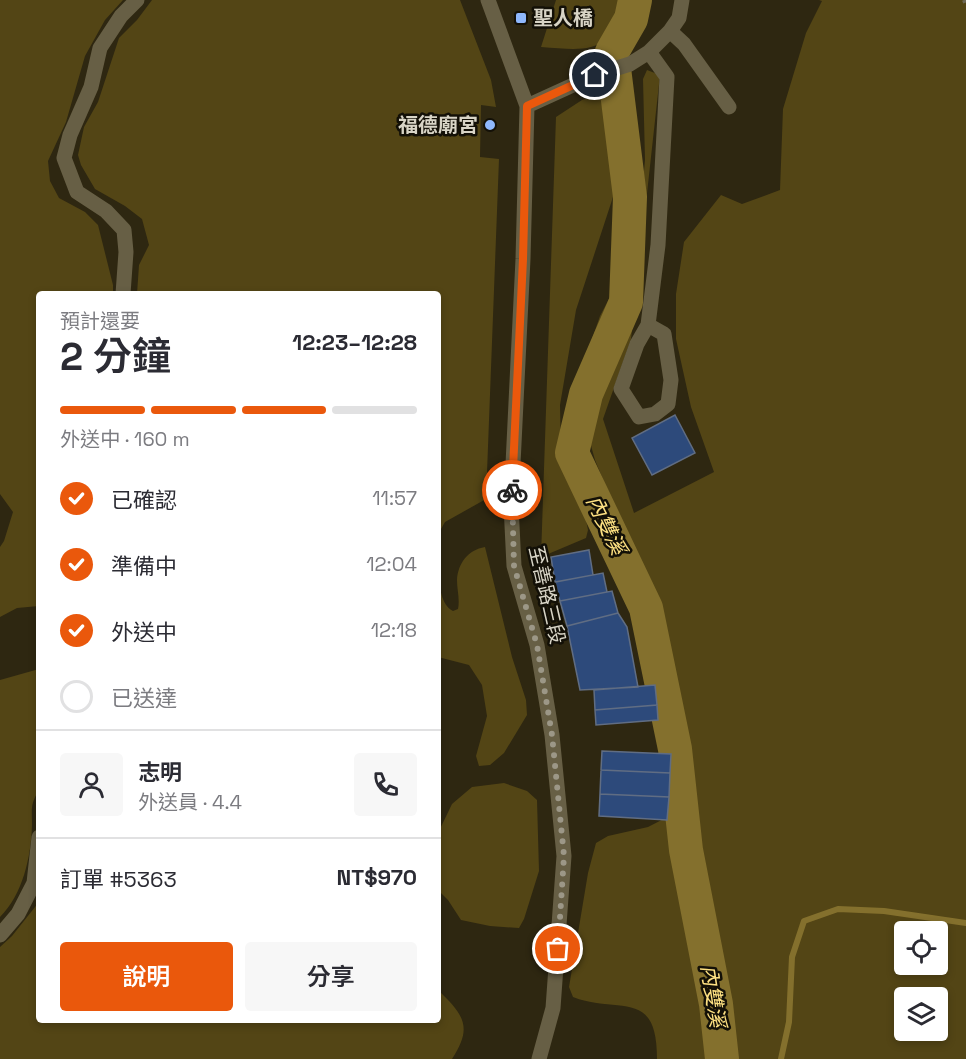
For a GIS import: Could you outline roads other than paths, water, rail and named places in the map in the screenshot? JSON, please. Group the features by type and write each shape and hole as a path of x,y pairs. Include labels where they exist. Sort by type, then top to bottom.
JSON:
{"street":[{"path":"123,291 126,252 124,230 105,211 77,192 64,158 70,135 91,87 100,48 121,16 137,0"},
{"name":"至善路三段","path":"488,0 527,106 512,515 514,566 537,645 552,735 564,856 553,1008 539,1059"},
{"path":"527,106 595,75 630,64 649,52 670,31 679,18 682,0"},
{"path":"670,31 684,44 729,107"},
{"path":"648,325 664,334 671,380 668,404 655,414 639,417 621,389 637,344 648,325 657,245 667,77 649,52"},
{"path":"0,935 18,914 34,883 36,865"}],"waterway":[{"name":"內雙溪","path":"635,0 631,19 612,52 630,197 626,302 586,394 572,453 646,608 675,749 686,850 716,1004 722,1059"},
{"path":"781,1059 789,1022 792,957 804,921 838,909 884,911 966,923"}],"place":[{"name":"聖人橋","path":"521,18"},
{"name":"福德廟宮","path":"490,125"}]}
